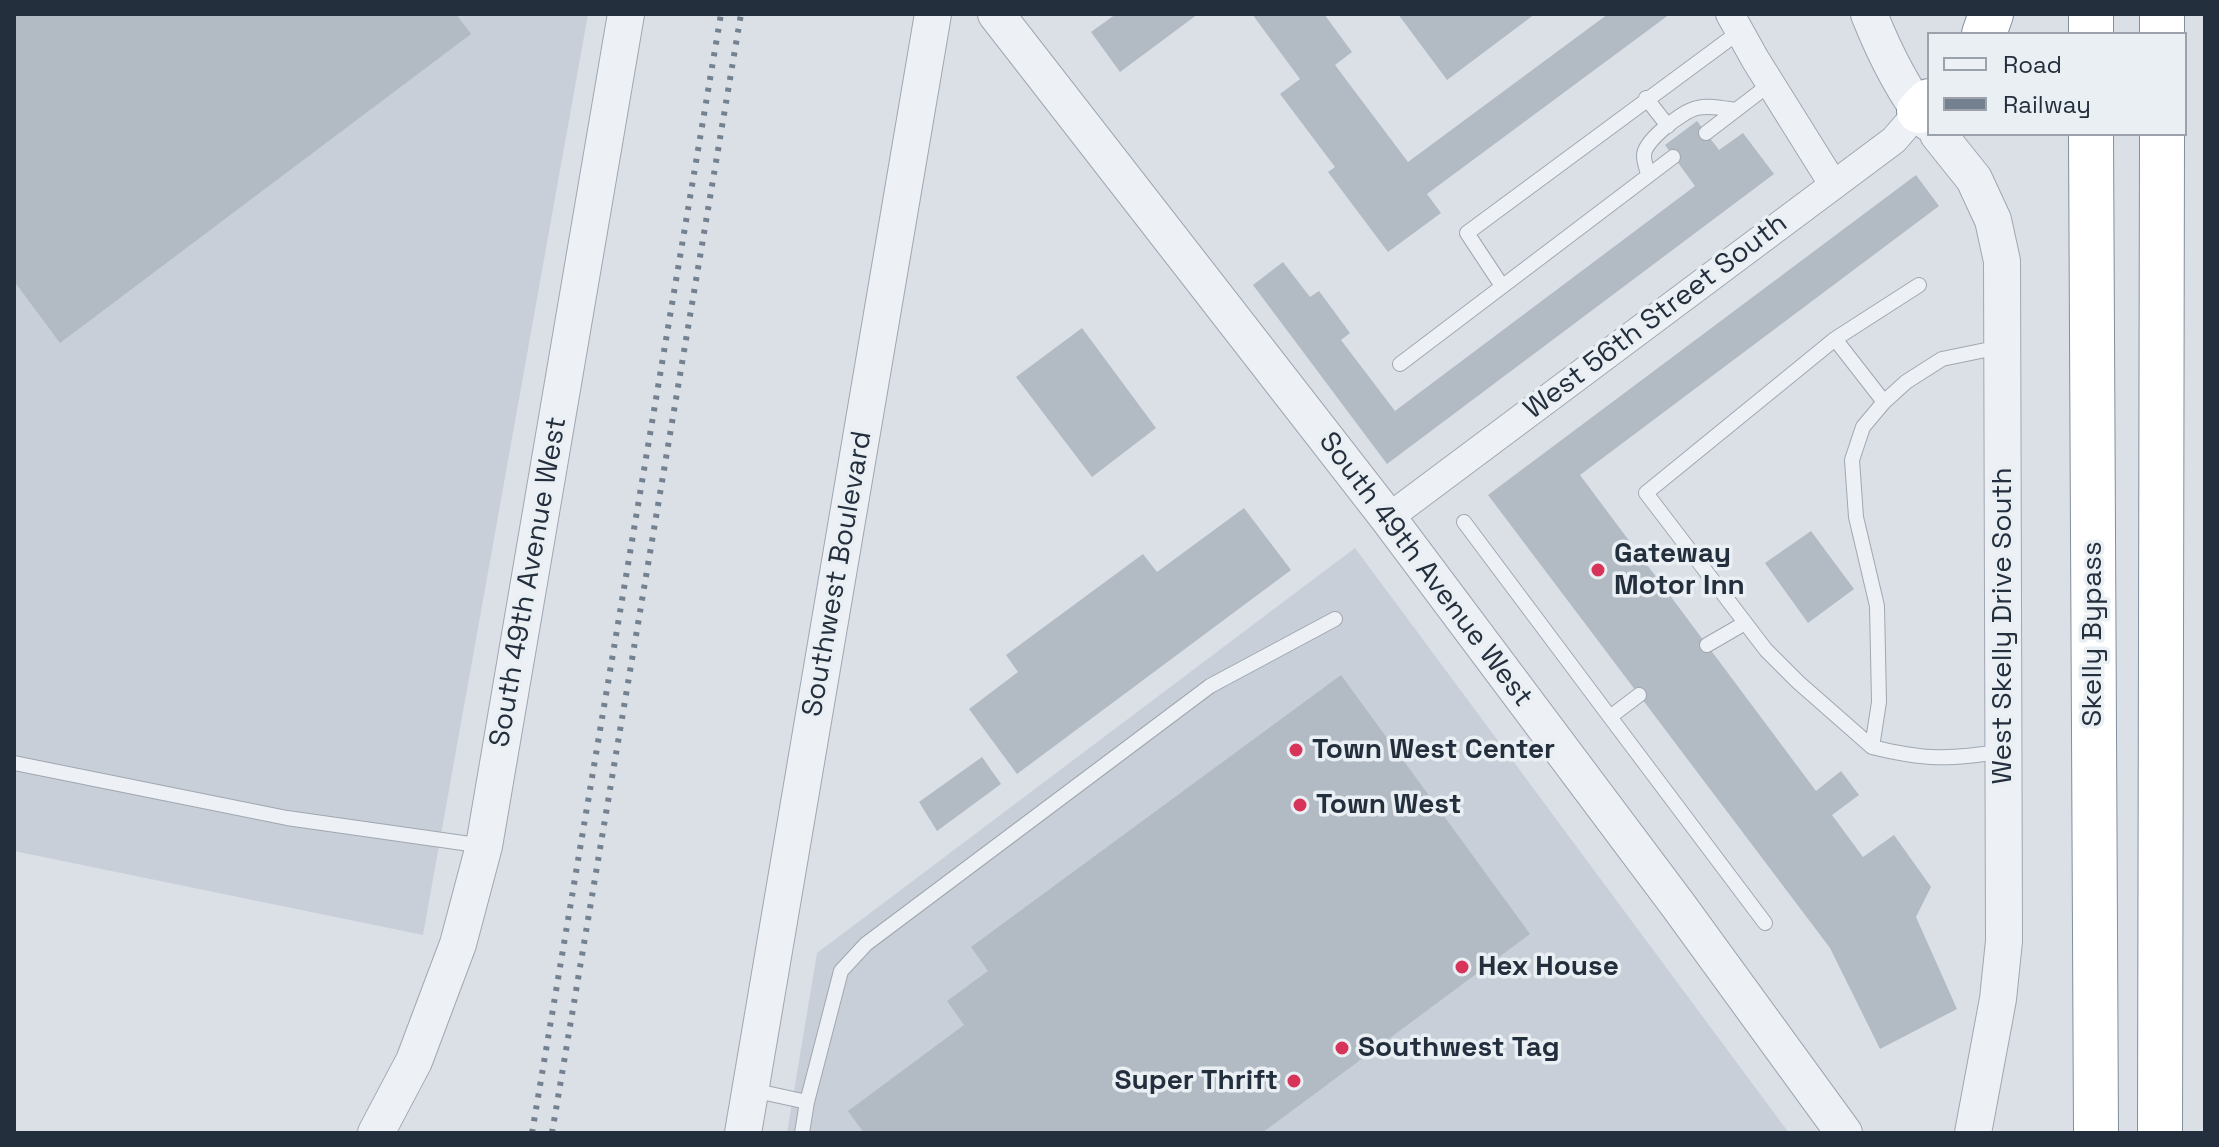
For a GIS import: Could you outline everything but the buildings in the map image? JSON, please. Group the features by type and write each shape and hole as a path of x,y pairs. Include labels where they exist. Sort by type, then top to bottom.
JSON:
{"highway":[{"name":"Skelly Bypass","path":"2091,136 2096,1133"},
{"path":"2160,1133 2162,136"}],"street":[{"name":"South 49th Avenue West","path":"376,1133 414,1061 458,944 484,846 626,14"},
{"name":"Southwest Boulevard","path":"743,1133 933,14"},
{"name":"South 49th Avenue West","path":"996,14 1388,518 1678,905 1844,1133"},
{"name":"West Skelly Drive South","path":"1869,14 1882,45 1927,114"},
{"path":"1734,23 1833,184"},
{"name":"West 56th Street South","path":"1388,518 1833,184 1927,118"},
{"name":"West Skelly Drive South","path":"1943,136 1974,179 1993,220 2002,261 2004,941 1995,1013 1973,1133"}],"lane":[{"path":"1502,286 1467,233 1646,98 1734,23"},
{"path":"1706,133 1770,84"},
{"path":"1646,98 1668,126"},
{"path":"1648,175 1643,155 1648,143 1668,126 1694,109 1714,106 1735,110"},
{"path":"1400,364 1673,157"},
{"path":"1919,285 1835,339 1646,493 1766,650 1872,747 1910,757 1955,760 2003,751"},
{"path":"1835,339 1884,402"},
{"path":"1872,747 1879,702 1877,606 1856,517 1852,460 1863,427 1906,382 1942,359 2003,347"},
{"path":"1464,522 1765,923"},
{"path":"802,1133 841,971 866,944 1210,686 1335,619"},
{"path":"1707,645 1745,623"},
{"path":"1610,717 1639,695"},
{"path":"14,763 287,818 484,846"},
{"path":"750,1090 807,1102"}],"shaded area":[{"path":"14,14 588,14 423,935 14,851"},
{"name":"Town West Center","path":"1355,548 1789,1133 787,1133 817,953"}],"railway":[{"path":"532,1133 721,14"},
{"path":"552,1133 741,14"}],"place":[{"name":"Gateway Motor Inn","path":"1598,570"},
{"name":"Town West Center","path":"1296,750"},
{"name":"Town West","path":"1300,805"},
{"name":"Hex House","path":"1462,967"},
{"name":"Southwest Tag","path":"1342,1048"},
{"name":"Super Thrift","path":"1294,1081"}]}
